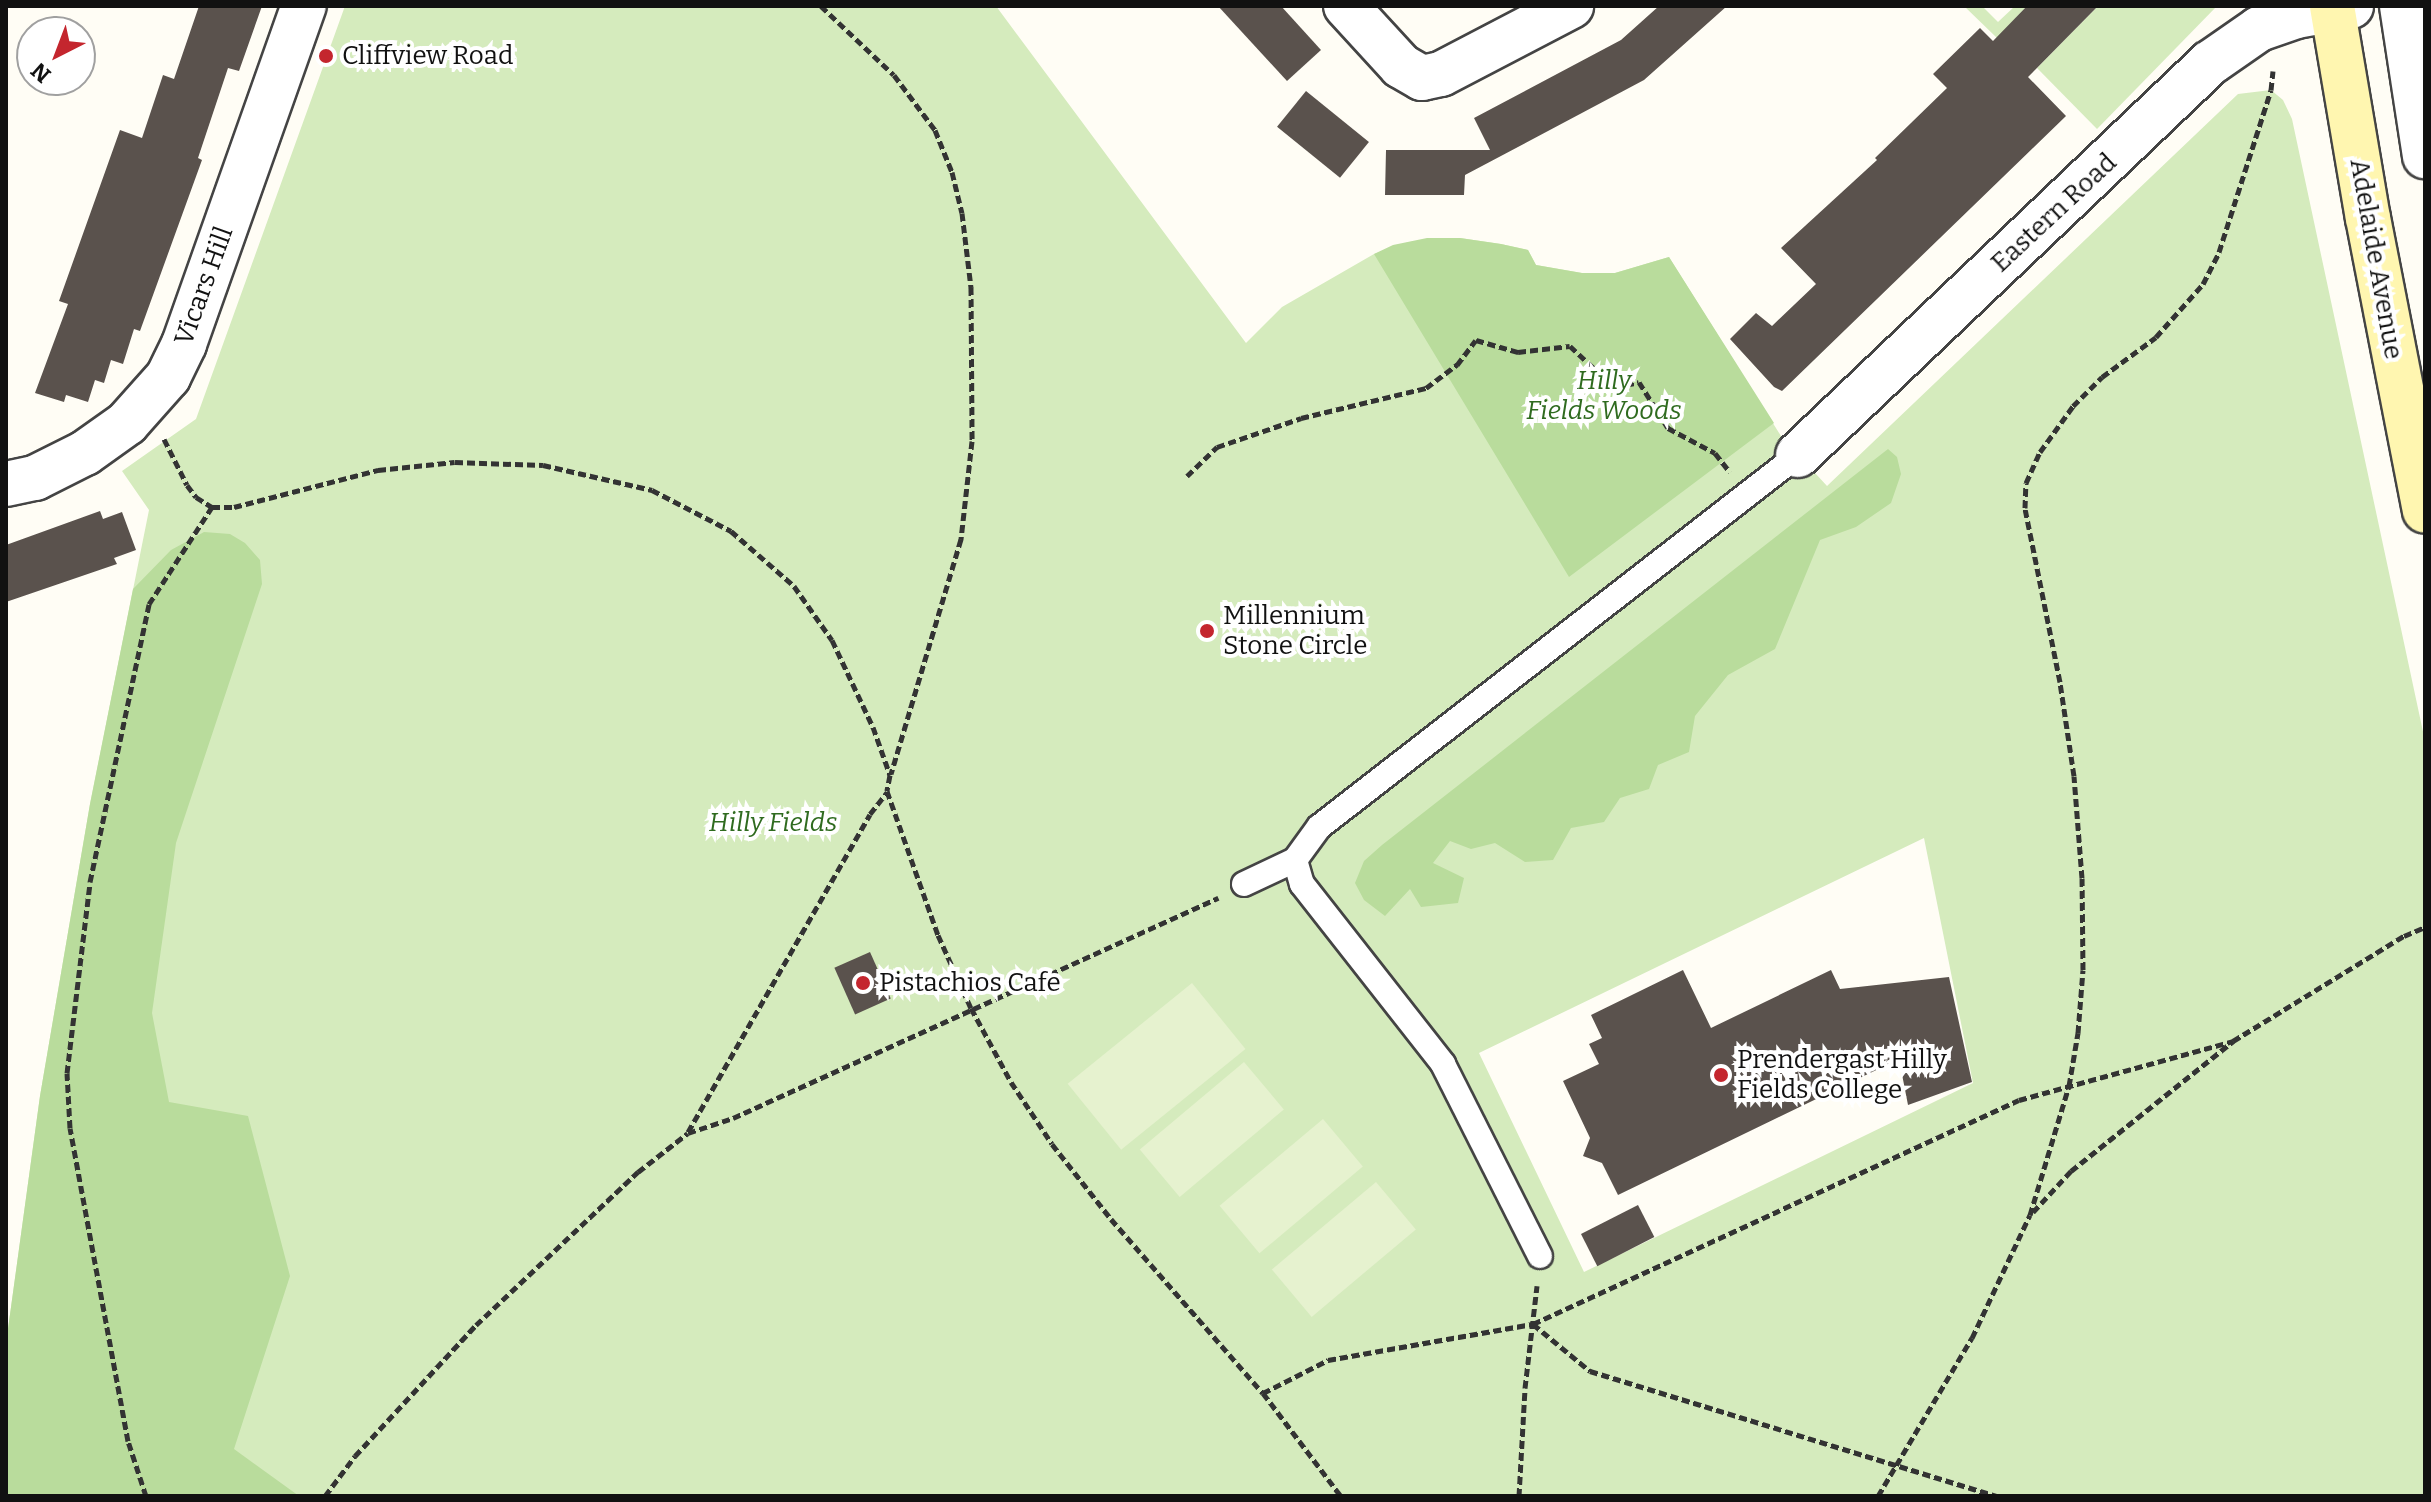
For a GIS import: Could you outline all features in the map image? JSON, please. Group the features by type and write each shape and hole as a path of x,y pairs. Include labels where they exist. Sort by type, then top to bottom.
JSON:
{"main road":[{"name":"Adelaide Avenue","path":"2339,7 2368,218 2425,511"}],"street":[{"name":"Vicars Hill","path":"6,484 35,478 85,453 127,423 168,377 184,344 304,6"},
{"path":"1346,6 1401,66 1422,78 1441,74 1571,6"},
{"path":"2402,6 2425,156"},
{"name":"Eastern Road","path":"1798,455 2210,63 2259,29 2296,16 2339,7"}],"lane":[{"path":"1244,884 1295,860 1319,827 1798,455"},
{"path":"1295,860 1302,884 1443,1064 1540,1256"}],"path":[{"path":"688,1133 862,827 887,791 961,539 972,441 971,287 962,213 952,172 935,130 894,75 821,6"},
{"path":"1878,1496 1899,1466 1972,1338 2030,1215 2069,1086 2083,970 2081,864 2067,729 2025,508 2026,483 2040,452 2073,406 2102,377 2156,337 2203,284 2213,263 2271,90 2275,61 2259,29"},
{"path":"1187,476 1217,447 1301,418 1426,388 1457,365 1476,340 1518,352 1570,346 1614,387 1639,382 1668,428 1715,453 1748,495"},
{"path":"160,432 187,485 212,507 234,507 378,470 455,462 543,465 652,490 731,531 794,586 832,640 873,727 890,775"},
{"path":"146,1496 125,1425 70,1128 67,1073 90,882 149,604 212,507"},
{"path":"887,791 938,935 971,1008 1011,1082 1052,1144 1111,1219 1263,1393 1341,1496"},
{"path":"325,1496 355,1456 476,1325 638,1172 688,1133 733,1118 1244,884"},
{"path":"2030,1215 2083,1161 2233,1041 2404,936 2425,927"},
{"path":"1263,1393 1328,1360 1533,1324 2019,1100 2233,1041"},
{"path":"1519,1496 1540,1256"},
{"path":"1533,1324 1590,1371 1997,1496"}],"green space":[{"name":"Hilly Fields","path":"345,6 996,6 1246,343 1282,307 1374,254 1409,242 1460,238 1501,244 1528,250 1536,265 1582,273 1615,273 1669,257 1781,436 1827,486 2238,94 2271,90 2283,100 2292,119 2425,741 2425,1496 6,1496 8,1329 40,1096 90,804 149,510 122,471 196,419","holes":["1924,838 1973,1083 1584,1272 1479,1053"]},
{"path":"1964,6 1982,6 1998,22 2015,6 2027,6 1997,38"},
{"path":"2098,6 2217,6 2097,129 2037,68"},
{"name":"Hilly Fields Woods","path":"1427,238 1460,238 1528,250 1536,265 1582,273 1615,273 1669,257 1774,423 1569,577 1374,254 1393,245"},
{"path":"1888,449 1897,457 1901,474 1891,503 1856,527 1820,540 1775,649 1728,675 1695,716 1689,752 1658,765 1649,789 1620,798 1604,822 1571,828 1553,860 1525,862 1495,843 1471,849 1450,841 1433,863 1464,878 1458,903 1421,907 1410,889 1385,916 1364,900 1355,883 1364,861 1382,845"},
{"path":"204,532 230,534 245,543 260,560 262,584 176,843 152,1013 169,1102 248,1116 290,1276 234,1449 299,1496 6,1496 8,1329 40,1096 90,804 133,589 171,550"},
{"path":"1192,983 1245,1049 1121,1150 1068,1084"},
{"path":"1244,1062 1284,1109 1180,1197 1140,1149"},
{"path":"1323,1119 1363,1166 1259,1253 1220,1206"},
{"path":"1376,1182 1416,1229 1312,1317 1272,1269"}],"building":[{"path":"199,6 262,6 239,71 228,68 198,158 202,160 140,331 134,329 123,364 111,360 104,383 95,380 88,402 66,395 64,402 35,393 68,304 59,301 120,130 142,138 163,75 174,79"},
{"path":"1218,6 1281,6 1321,50 1287,81"},
{"path":"1659,6 1727,6 1644,80 1465,175 1464,195 1385,195 1386,150 1490,150 1474,118 1621,40"},
{"path":"2027,6 2098,6 2028,77 2066,116 1782,391 1774,387 1730,339 1756,313 1772,326 1816,284 1781,248 1877,160 1875,158 1947,88 1933,74 1980,28 1993,41"},
{"path":"1306,91 1369,142 1340,178 1277,127"},
{"path":"100,511 103,519 122,512 136,550 114,558 117,564 6,602 6,545"},
{"name":"Pistachios Cafe","path":"870,952 891,999 855,1014 834,968"},
{"name":"Prendergast Hilly Fields College","path":"1683,970 1711,1028 1831,970 1840,989 1949,977 1972,1082 1908,1105 1899,1059 1618,1195 1602,1163 1583,1156 1590,1138 1563,1081 1599,1064 1589,1044 1602,1038 1591,1015"},
{"path":"1638,1205 1654,1237 1597,1266 1581,1234"}],"place":[{"name":"Cliffview Road","path":"326,56"},
{"name":"Millennium Stone Circle","path":"1207,631"},
{"name":"Pistachios Cafe","path":"863,983"},
{"name":"Prendergast Hilly Fields College","path":"1721,1075"}]}
